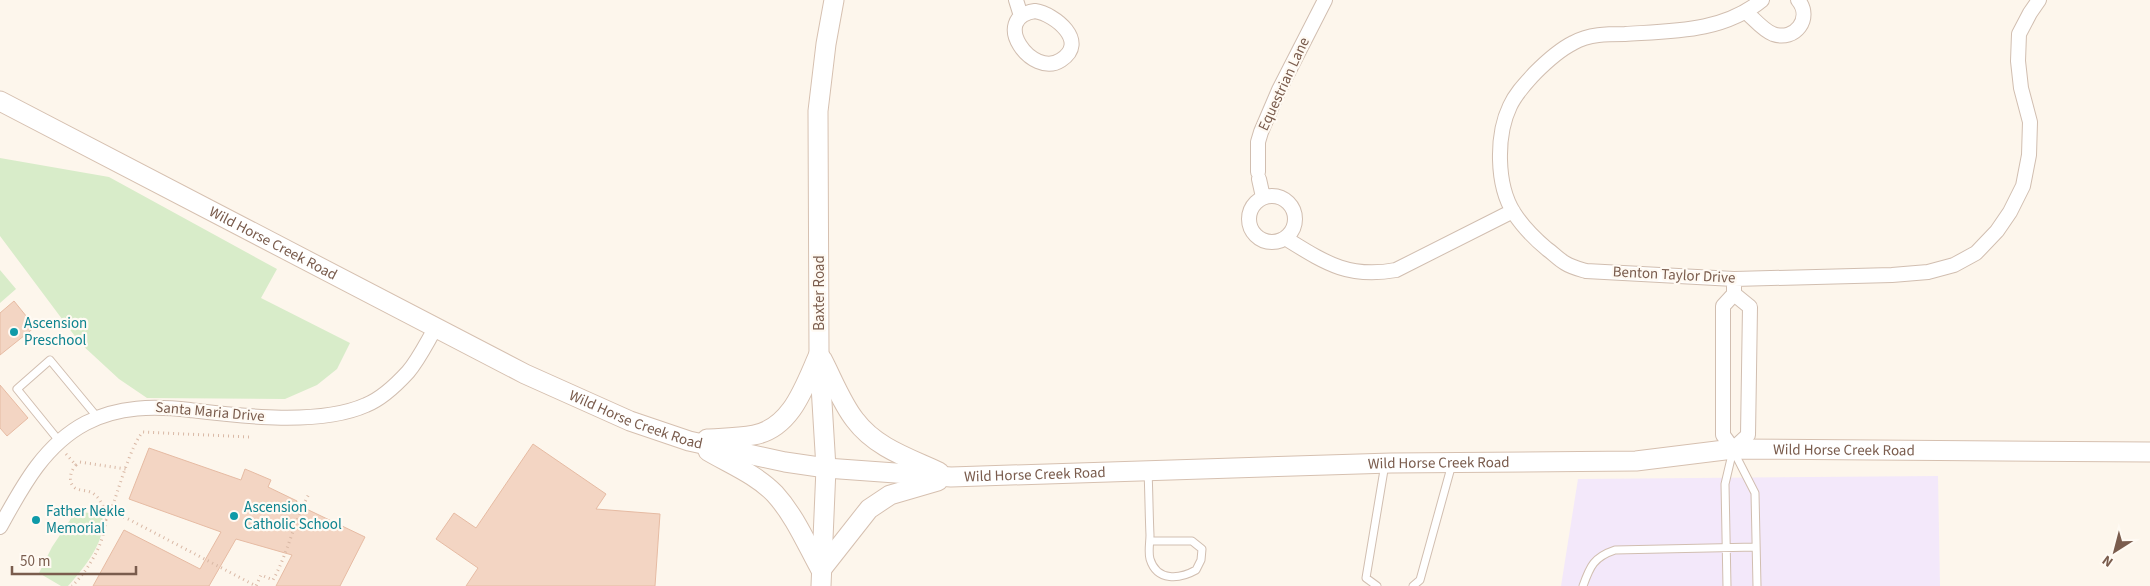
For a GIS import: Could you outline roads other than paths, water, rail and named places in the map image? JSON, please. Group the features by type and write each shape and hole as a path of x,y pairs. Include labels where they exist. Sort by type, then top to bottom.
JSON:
{"main road":[{"name":"Baxter Road","path":"821,578 826,468 819,353 818,111 826,44 834,0"},
{"name":"Wild Horse Creek Road","path":"0,101 525,374 575,398 630,422 689,441 785,462 826,468 951,477 1385,463 1636,461 1733,449 2150,452"},
{"path":"689,441 756,435 775,425 793,410 819,353"},
{"path":"819,353 854,420 870,436 891,451 951,477"},
{"path":"689,441 754,477 775,494 790,515 821,578 869,509 890,495 951,477"}],"street":[{"path":"1016,0 1021,16"},
{"name":"Equestrian Lane","path":"1263,197 1259,175 1258,142 1261,132 1279,90 1325,0"},
{"name":"Benton Taylor Drive","path":"1762,0 1746,12 1728,21 1686,30 1594,35 1574,42 1543,65 1520,89 1510,106 1502,126 1500,164 1502,180 1513,211 1537,241 1565,263 1586,271 1734,279 1928,272 1954,265 1976,253 1997,231 2010,212 2023,186 2030,155 2030,122 2021,88 2018,61 2019,34 2039,0"},
{"path":"1746,12 1770,32 1781,36 1789,35 1796,31 1804,18 1804,10 1798,0"},
{"path":"1263,197 1281,198 1292,207 1295,213 1294,227 1285,238 1278,241 1264,240 1253,231 1250,217 1251,210 1263,197"},
{"path":"1285,238 1324,262 1342,270 1378,273 1396,270 1513,211"},
{"path":"1734,279 1734,294 1723,306 1723,435 1733,449 1748,435 1750,307 1734,294"},
{"name":"Santa Maria Drive","path":"0,526 38,463 62,447 86,423 114,412 154,406 286,418 347,412 368,405 393,386 409,370 436,327"}],"lane":[{"path":"62,447 17,389 50,360 98,418"},
{"path":"1733,449 1755,493 1757,586"},
{"path":"1727,586 1726,484 1733,449"},
{"path":"1377,586 1366,578 1385,463"},
{"path":"1413,586 1420,580 1452,463"},
{"path":"1148,472 1150,559 1157,570 1175,578 1196,570 1201,560 1202,549 1192,542 1150,540"},
{"path":"1583,586 1591,565 1602,554 1616,550 1756,547"}],"place":[{"name":"Ascension Preschool","path":"14,332"},
{"name":"Ascension Catholic School","path":"234,516"},
{"name":"Father Nekle Memorial","path":"36,520"}]}
